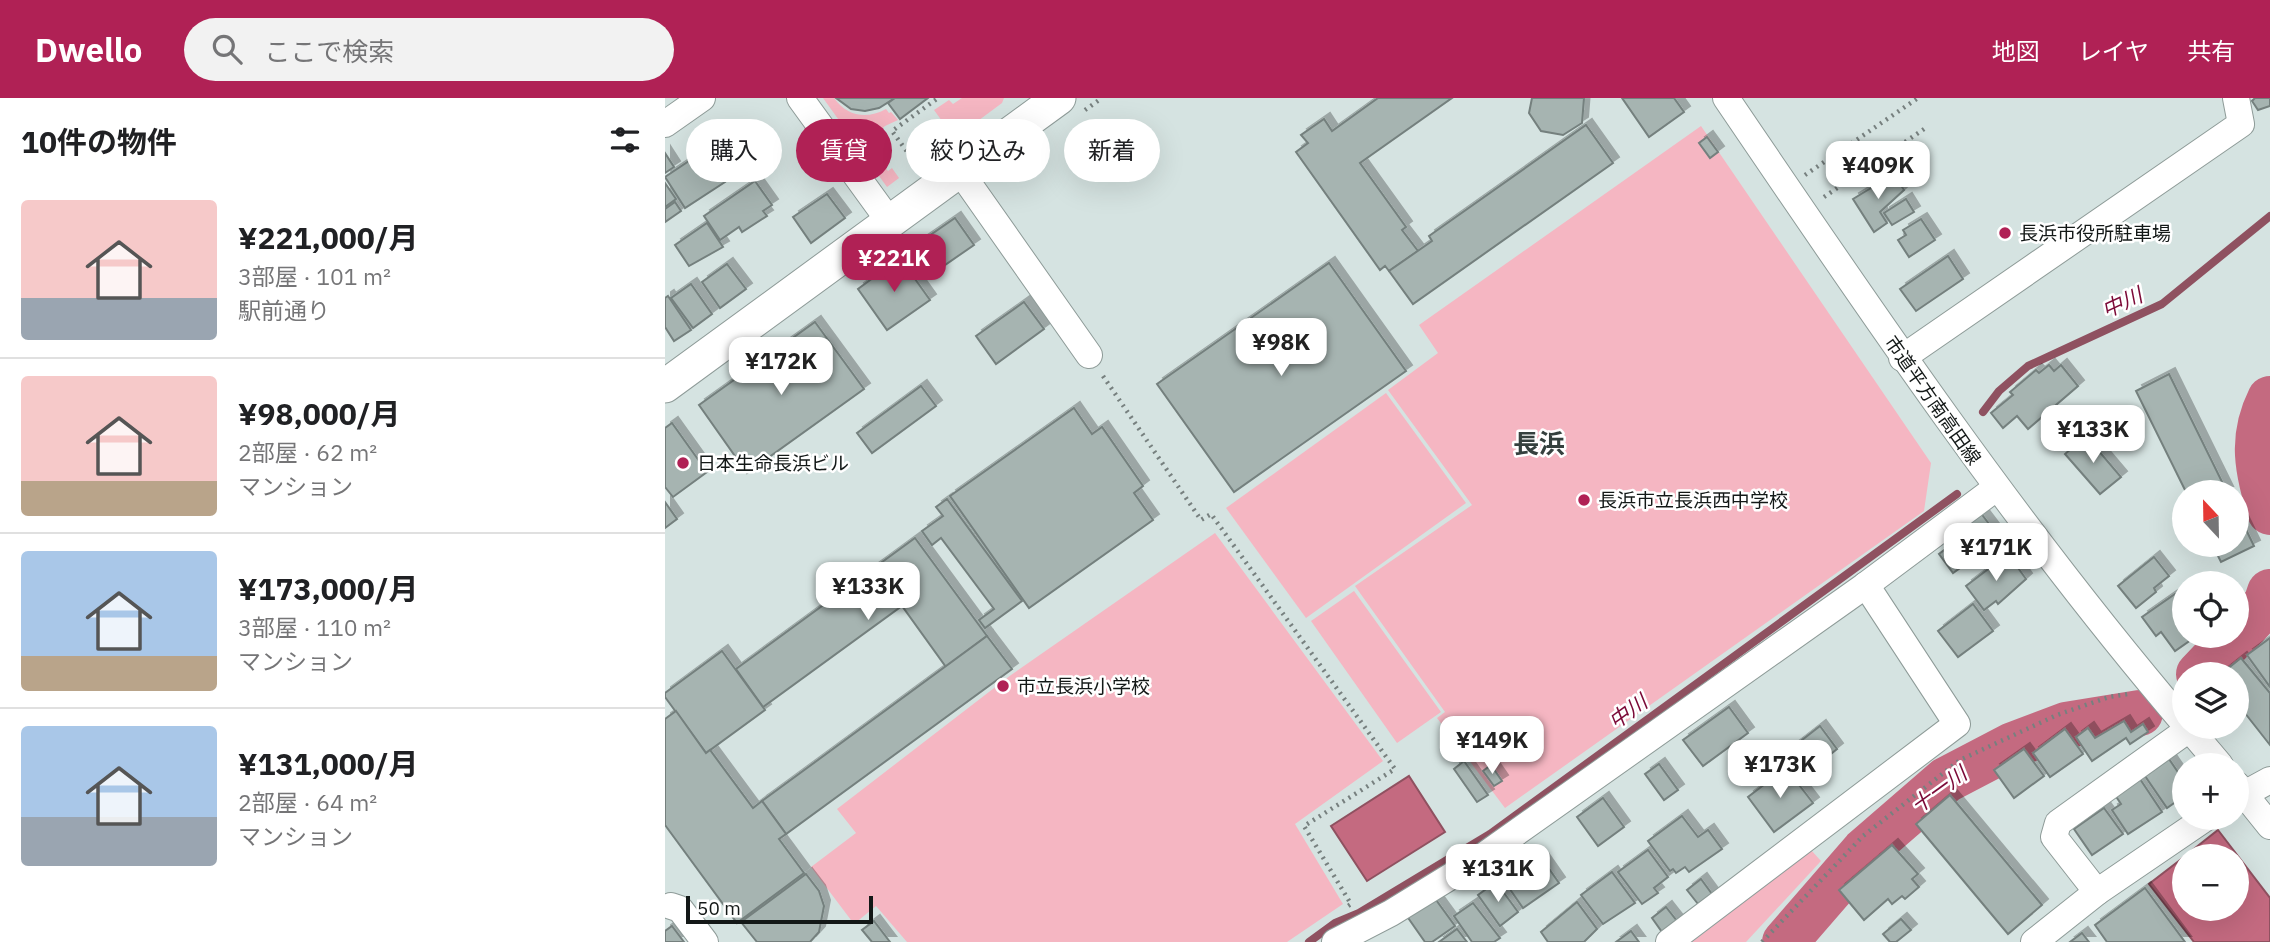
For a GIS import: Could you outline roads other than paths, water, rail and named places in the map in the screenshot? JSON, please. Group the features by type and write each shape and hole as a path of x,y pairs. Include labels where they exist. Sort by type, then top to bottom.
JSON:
{"main road":[{"path":"1030,119 1059,98"},
{"path":"665,386 943,182"}],"street":[{"path":"665,124 702,98"},
{"path":"800,98 890,222"},
{"name":"市道平方南高田線","path":"1726,98 1902,358 1996,488 2170,711 2209,753"},
{"path":"1902,358 2241,124 2236,98"},
{"path":"967,182 1089,355"},
{"path":"1335,942 1369,934 1479,859 1866,585 1996,488"},
{"path":"1669,942 1957,724 1866,585"},
{"path":"2097,892 2055,837 2058,823 2170,711"},
{"path":"2249,788 2270,780"},
{"path":"2249,803 2270,826"},
{"path":"2034,942 2097,892 2188,830"},
{"path":"667,906 680,909 705,942"}],"waterway":[{"name":"中川","path":"1983,412 1999,391 2028,366 2162,304 2270,216"},
{"name":"十一川","path":"2270,399 2258,441 2259,468 2270,512"},
{"name":"中川","path":"1309,942 1335,923 1359,913 1490,834 1957,494"},
{"name":"十一川","path":"2249,622 2266,604 2270,592"},
{"name":"十一川","path":"2210,662 2224,648"},
{"name":"十一川","path":"1785,942 1864,851 1946,780 2013,745 2066,725 2140,713"}],"place":[{"name":"長浜市役所駐車場","path":"2005,233"},
{"name":"日本生命長浜ビル","path":"683,463"},
{"name":"長浜市立長浜西中学校","path":"1584,500"},
{"name":"市立長浜小学校","path":"1003,686"}],"district":[{"name":"長浜","path":"1539,444"}]}
